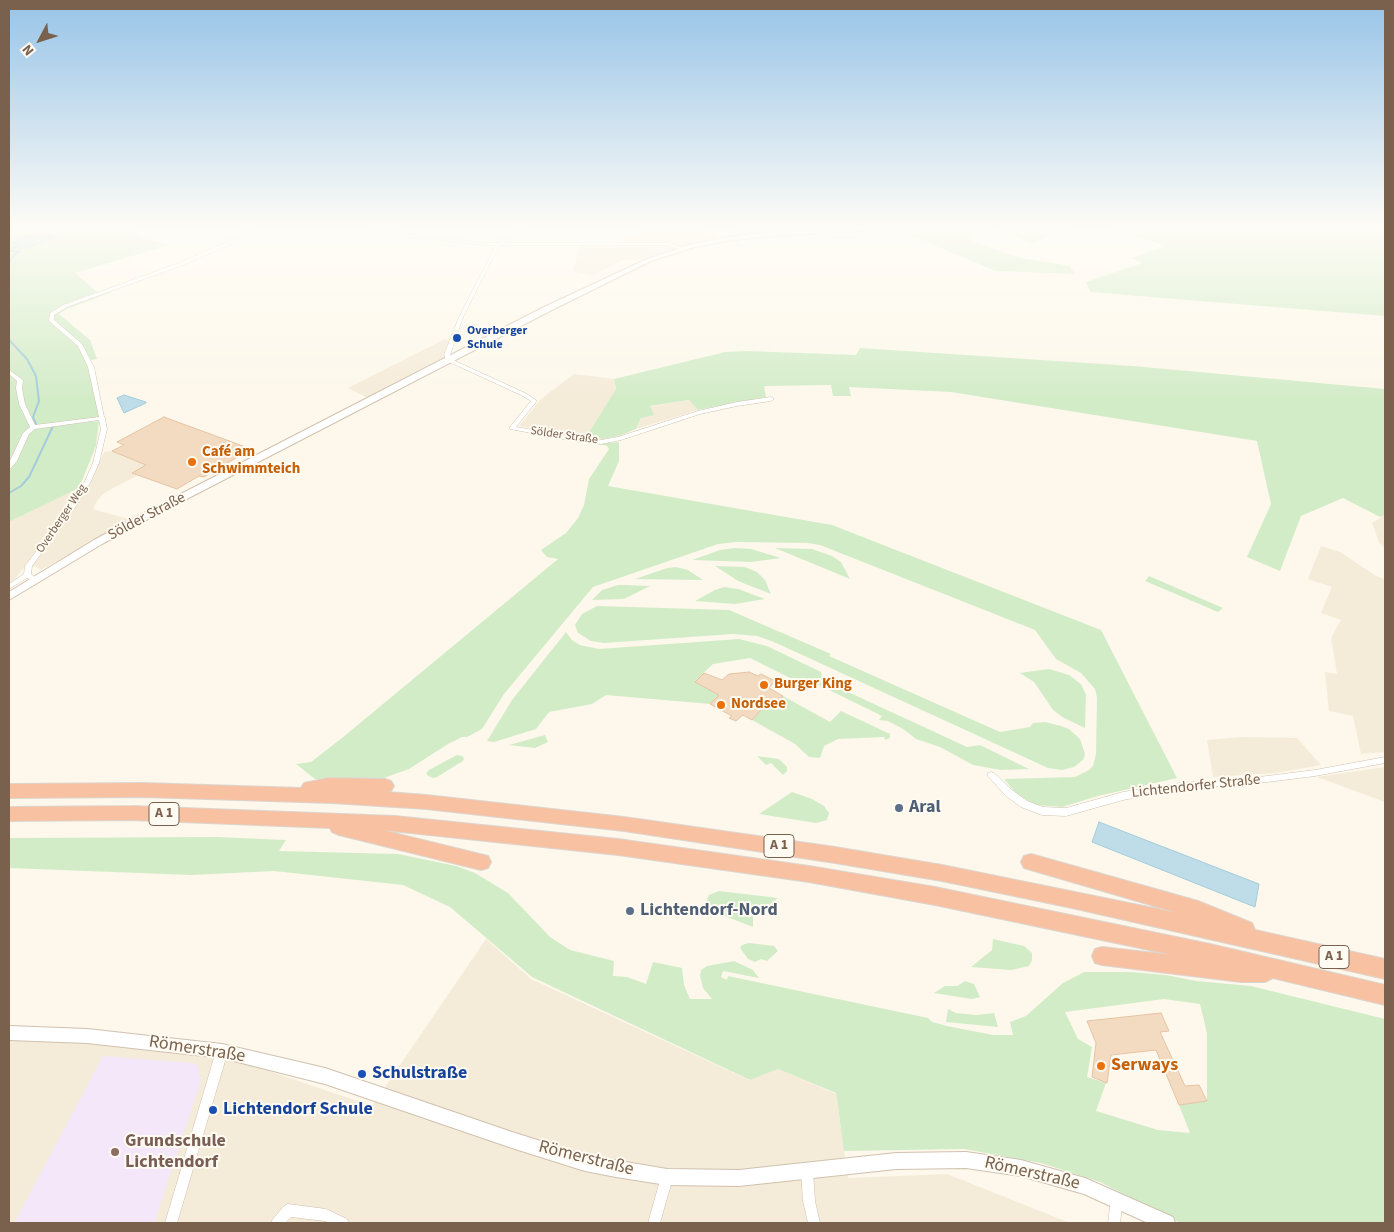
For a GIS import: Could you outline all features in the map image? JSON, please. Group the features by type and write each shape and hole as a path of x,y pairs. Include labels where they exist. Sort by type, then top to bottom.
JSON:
{"highway":[{"path":"269,794 329,785 385,786"},
{"name":"A 1","path":"9,791 143,790 426,802 624,824 728,838 951,875 1283,944 1385,969"},
{"name":"A 1","path":"9,814 132,813 395,824 526,836 627,848 810,874 1062,921 1299,973 1385,995"},
{"path":"319,820 357,832 481,862"},
{"path":"1031,862 1198,910 1283,944"},
{"path":"1102,956 1241,972 1299,973"}],"main road":[{"name":"Sölder Straße","path":"9,597 31,578 146,516 598,284"}],"street":[{"name":"Overberger Weg","path":"9,587 31,578 29,566 74,505 87,483 101,445 104,429 91,367 80,345 69,333 51,320 52,314 65,306 128,284"},
{"path":"449,360 447,352 478,284"},
{"name":"Sölder Straße","path":"449,360 523,394 534,402 512,428 579,440 601,442 619,439 698,413 771,399"},
{"path":"9,372 20,380 19,388 22,404 33,427"},
{"path":"9,467 14,461 26,433 33,427 103,418"},
{"name":"Lichtendorfer Straße","path":"991,775 1009,793 1024,804 1042,811 1066,812 1123,796 1180,786 1259,780 1385,760"},
{"name":"Römerstraße","path":"9,1034 87,1036 222,1051 325,1076 585,1163 667,1177 739,1178 896,1162 966,1160 1043,1173 1117,1199 1167,1223"},
{"path":"175,1221 222,1051"},
{"path":"807,1171 809,1201 814,1223"},
{"path":"654,1223 667,1177"},
{"path":"1114,1223 1117,1199"},
{"path":"277,1223 288,1210 326,1215 343,1223"}],"shaded area":[{"path":"445,339 449,341 445,352 445,360 370,399 348,388"},
{"path":"574,374 614,379 616,389 586,437 519,426 541,399"},
{"path":"689,400 698,410 636,429 649,407"},
{"path":"112,451 146,465 133,473 138,475 104,493 93,509 131,520 41,570 35,566 23,569 9,584 9,522 66,494 89,486 104,452"},
{"path":"1385,515 1385,549 1379,542 1372,523"},
{"path":"1321,546 1340,552 1376,576 1385,579 1385,752 1361,754 1353,716 1329,711 1325,672 1337,674 1331,638 1341,620 1321,613 1332,587 1308,579"},
{"path":"1242,737 1297,738 1321,765 1276,773 1213,777 1207,740"},
{"path":"1385,767 1385,802 1317,777"},
{"path":"486,939 531,979 749,1080 778,1069 836,1094 848,1178 947,1174 1070,1223 9,1223 9,1035 42,1035 219,1054 372,1106"},
{"name":"Grundschule Lichtendorf","path":"103,1056 192,1063 198,1066 201,1080 154,1223 14,1223"}],"green space":[{"path":"9,284 88,284 97,292 105,289 107,291 64,306 50,314 51,320 79,345 90,367 94,383 93,392 101,418 34,426 23,404 20,387 14,375 9,372"},
{"path":"1087,284 1385,284 1385,316 1090,292"},
{"path":"112,292 67,309 59,314 90,340 97,359 91,360 82,345 53,319 54,314 66,307"},
{"path":"860,348 1133,366 1385,389 1385,515 1380,517 1343,498 1301,516 1280,571 1247,557 1271,504 1257,441 951,392 849,387 851,396 833,396 831,385 764,386 766,397 698,410 689,400 650,406 654,415 641,418 636,429 619,436 603,439 586,437 616,389 614,379 725,352 747,351 856,355"},
{"path":"9,373 19,380 18,388 32,427 9,466"},
{"path":"99,421 96,446 79,488 9,522 9,469 15,461 28,433 35,427"},
{"path":"619,442 619,461 608,486 832,525 1101,630 1177,778 1098,796 1062,807 1037,805 1018,796 1004,779 1075,777 1093,766 1096,754 1097,698 1095,689 1081,673 1056,659 1035,630 820,545 808,543 737,542 718,544 593,587 504,694 482,729 448,744 409,769 384,778 315,779 296,764 311,762 342,738 558,559 547,557 541,550 566,533 578,518 584,505 589,479 609,449 607,446 599,444"},
{"path":"735,548 751,549 781,558 751,562 692,560 720,550"},
{"path":"775,548 812,549 832,556 841,562 850,579"},
{"path":"715,566 745,567 757,572 765,580 771,594 738,581"},
{"path":"676,567 688,570 703,580 635,579 667,568"},
{"path":"1149,576 1223,608 1218,612 1145,581"},
{"path":"618,585 650,586 624,599 592,600 602,590"},
{"path":"724,587 738,589 765,599 735,604 695,601"},
{"path":"597,606 729,610 831,654 829,656 1000,732 1030,727 1033,723 1045,722 1069,729 1080,739 1085,754 1083,760 1074,767 1062,770 1048,768 774,642 757,636 733,634 604,643 591,641 578,633 575,625 582,614"},
{"path":"566,632 572,640 580,645 599,649 739,639 767,646 821,672 822,676 820,679 967,747 980,745 1029,769 1001,770 973,765 940,747 916,739 888,721 879,720 882,716 815,683 810,688 750,658 713,664 695,681 719,695 710,704 606,695 592,704 549,712 536,729 494,742 487,741 512,700"},
{"path":"1049,669 1069,675 1081,684 1086,695 1085,728 1064,718 1053,710 1034,682 1020,673"},
{"path":"783,696 830,722 841,711 890,734 890,738 885,740 884,737 838,739 824,746 820,758 809,757 795,744 752,720 767,703 774,706"},
{"path":"545,735 548,742 535,748 509,745"},
{"path":"457,755 464,758 463,761 437,777 433,778 426,773 429,770"},
{"path":"757,756 779,759 787,767 787,771 783,775 771,763 766,765"},
{"path":"792,792 812,799 824,806 829,813 827,820 816,823 759,814"},
{"path":"217,837 286,840 279,851 398,854 456,866 475,873 508,893 550,937 570,950 614,961 613,976 627,977 646,984 653,962 682,968 684,985 690,999 712,999 703,988 700,976 701,970 707,966 734,961 753,970 759,978 723,971 721,977 727,980 728,976 928,1018 932,1022 947,1026 993,1035 1013,1035 1010,1022 1026,1016 1063,983 1084,972 1130,972 1251,986 1385,1019 1385,1223 1180,1223 1100,1182 1041,1163 964,1149 844,1151 836,1093 778,1069 750,1080 532,977 450,907 403,885 274,871 191,875 9,868 9,838","holes":["1164,999 1200,1004 1207,1033 1207,1101 1179,1105 1190,1133 1158,1130 1096,1111 1106,1083 1087,1077 1092,1047 1078,1039 1065,1012"]},
{"path":"719,891 778,898 753,917 753,927 722,915 708,905 709,895"},
{"path":"993,939 1024,946 1032,953 1032,960 1029,966 1011,970 971,967 992,950"},
{"path":"749,943 774,946 778,951 767,961 761,959 755,962 748,959 740,948 742,945"},
{"path":"965,981 974,984 980,997 972,999 934,993 945,986 957,986"},
{"path":"948,1009 956,1013 976,1015 994,1013 998,1027 946,1022"}],"water":[{"path":"124,395 146,403 124,413 117,398"},
{"path":"1099,822 1259,884 1255,907 1092,842"}],"building":[{"path":"164,417 251,449 204,477 199,476 177,489 132,473 146,465 112,451 124,445 117,442"},
{"path":"749,672 758,676 761,674 775,681 769,688 783,696 773,706 767,703 752,720 743,715 736,721 729,718 732,716 710,704 719,695 695,682 704,673 722,680 729,674"},
{"name":"Serways","path":"1161,1013 1169,1031 1160,1032 1185,1086 1199,1085 1207,1101 1179,1105 1156,1050 1111,1055 1107,1083 1092,1077 1096,1043 1087,1021"}],"waterway":[{"path":"9,340 27,359 36,376 39,401 33,417 36,424"},
{"path":"9,493 21,486 29,477 53,426"}],"place":[{"name":"Overberger Schule","path":"457,338"},
{"name":"Café am Schwimmteich","path":"192,462"},
{"name":"Burger King","path":"764,685"},
{"name":"Nordsee","path":"721,705"},
{"name":"Aral","path":"899,808"},
{"name":"Lichtendorf-Nord","path":"630,911"},
{"name":"Serways","path":"1101,1066"},
{"name":"Schulstraße","path":"362,1074"},
{"name":"Lichtendorf Schule","path":"213,1110"},
{"name":"Grundschule Lichtendorf","path":"115,1152"}]}
